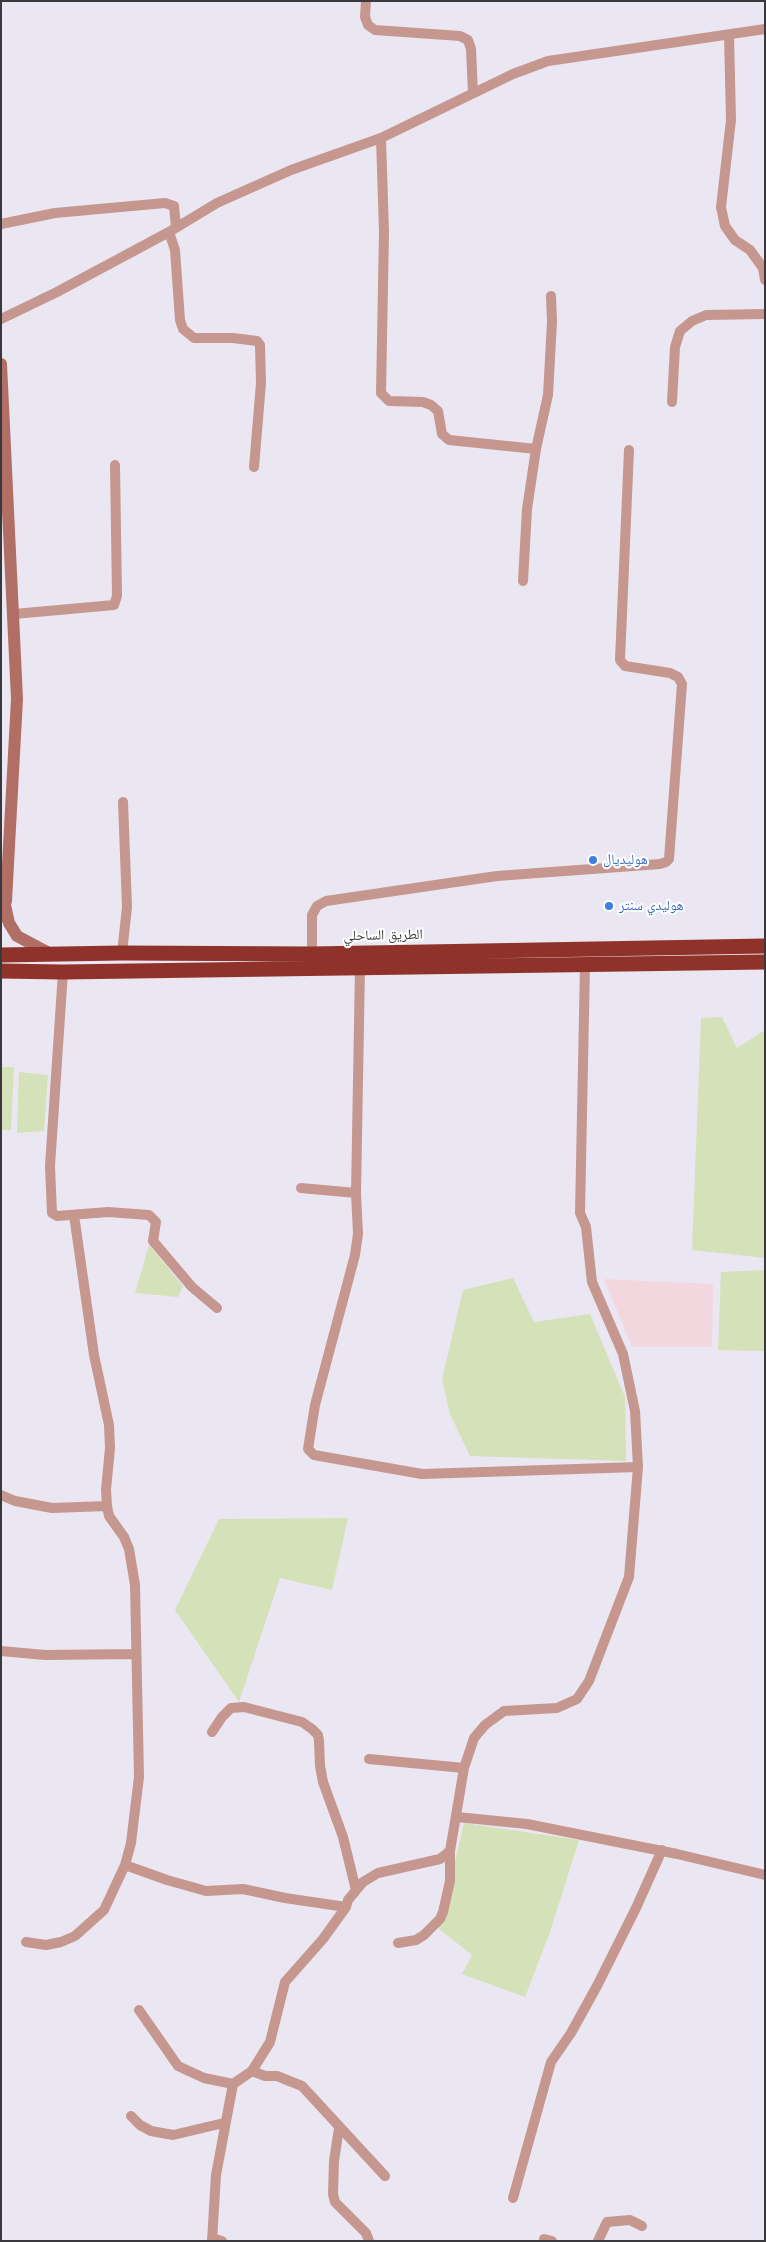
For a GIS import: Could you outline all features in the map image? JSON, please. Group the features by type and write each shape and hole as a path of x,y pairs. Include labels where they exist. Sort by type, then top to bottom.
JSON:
{"highway":[{"name":"الطريق الساحلي","path":"1,955 49,953 312,954 765,946"},
{"path":"1,971 63,972 765,962"}],"street":[{"path":"366,1 365,18 368,25 375,30 460,36 468,40 471,49 473,93"},
{"path":"1,319 25,309 173,230 217,203 251,187 381,138 513,74 548,61 729,35 765,28"},
{"path":"729,35 731,120 721,207 725,226 735,240 750,250 763,268 765,280"},
{"path":"381,138 384,232 381,393 389,401 423,402 431,405 438,411 442,434 448,440 536,449"},
{"path":"1,224 55,213 171,203 174,206 173,230 180,320 183,329 194,338 233,338 257,341 260,345 261,384 254,467"},
{"path":"522,581 527,509 536,449 548,394 552,322 551,296"},
{"path":"672,402 674,347 680,331 692,321 706,315 765,314"},
{"path":"1,364 17,699 3,911 17,936 49,953"},
{"path":"312,954 312,915 317,906 326,901 497,876 660,864 668,859 682,684 678,677 670,673 625,666 620,660 629,450"},
{"path":"14,614 107,608 114,605 117,596 115,464"},
{"path":"122,953 127,907 124,802"},
{"path":"398,1943 416,1940 440,1919 450,1881 450,1851 464,1768 474,1738 497,1715 504,1711 557,1708 568,1705 577,1699 589,1681 629,1577 638,1467 633,1401 622,1354 592,1282 586,1228 580,1213 585,965"},
{"path":"360,967 356,1193 358,1234 355,1255 315,1405 308,1449 314,1455 422,1474 638,1467"},
{"path":"63,972 50,1166 51,1209 54,1216 131,1213 149,1215 154,1218 156,1225 153,1241 192,1287 217,1308"},
{"path":"301,1188 356,1193"},
{"path":"26,1942 46,1945 75,1936 104,1910 125,1865 134,1825 140,1751 136,1654 136,1586 130,1549 109,1516 107,1506 106,1490 110,1448 109,1425 94,1356 74,1215"},
{"path":"1,1495 15,1501 52,1508 68,1509 107,1506"},
{"path":"1,1651 45,1655 136,1654"},
{"path":"212,1732 231,1708 244,1707 302,1722 318,1735 323,1782 343,1837 356,1890"},
{"path":"369,1759 464,1768"},
{"path":"457,1817 528,1824 662,1850 765,1875"},
{"path":"513,2198 551,2062 571,2033 598,1984 636,1908 662,1850"},
{"path":"215,2240 216,2175 224,2123 233,2084 252,2071 274,2032 285,1982 323,1939 346,1907 348,1900 363,1882 378,1873 440,1859 450,1851"},
{"path":"125,1865 206,1891 243,1889 285,1898 346,1907"},
{"path":"140,2010 178,2066 204,2078 233,2084"},
{"path":"252,2071 302,2086 385,2176"},
{"path":"132,2116 140,2125 151,2131 173,2135 224,2123"},
{"path":"339,2128 332,2194 341,2210 366,2234 369,2241"},
{"path":"598,2241 607,2222 630,2220 642,2226"}],"shaded area":[{"path":"604,1279 713,1284 712,1347 632,1347"}],"green space":[{"path":"722,1017 737,1048 765,1030 765,1258 692,1250 701,1018"},
{"path":"1,1067 14,1067 11,1130 1,1130"},
{"path":"19,1072 48,1075 44,1131 17,1133"},
{"path":"149,1245 183,1286 178,1297 135,1293"},
{"path":"765,1270 765,1351 718,1350 721,1272"},
{"path":"513,1278 534,1322 590,1314 625,1397 626,1461 470,1456 450,1414 442,1379 463,1290"},
{"path":"348,1518 332,1590 280,1578 239,1702 175,1610 219,1519"},
{"path":"464,1823 579,1840 550,1932 525,1997 462,1974 472,1955 439,1929"}],"place":[{"name":"هوليديال","path":"593,860"},
{"name":"هوليدي سنتر","path":"609,906"}]}
